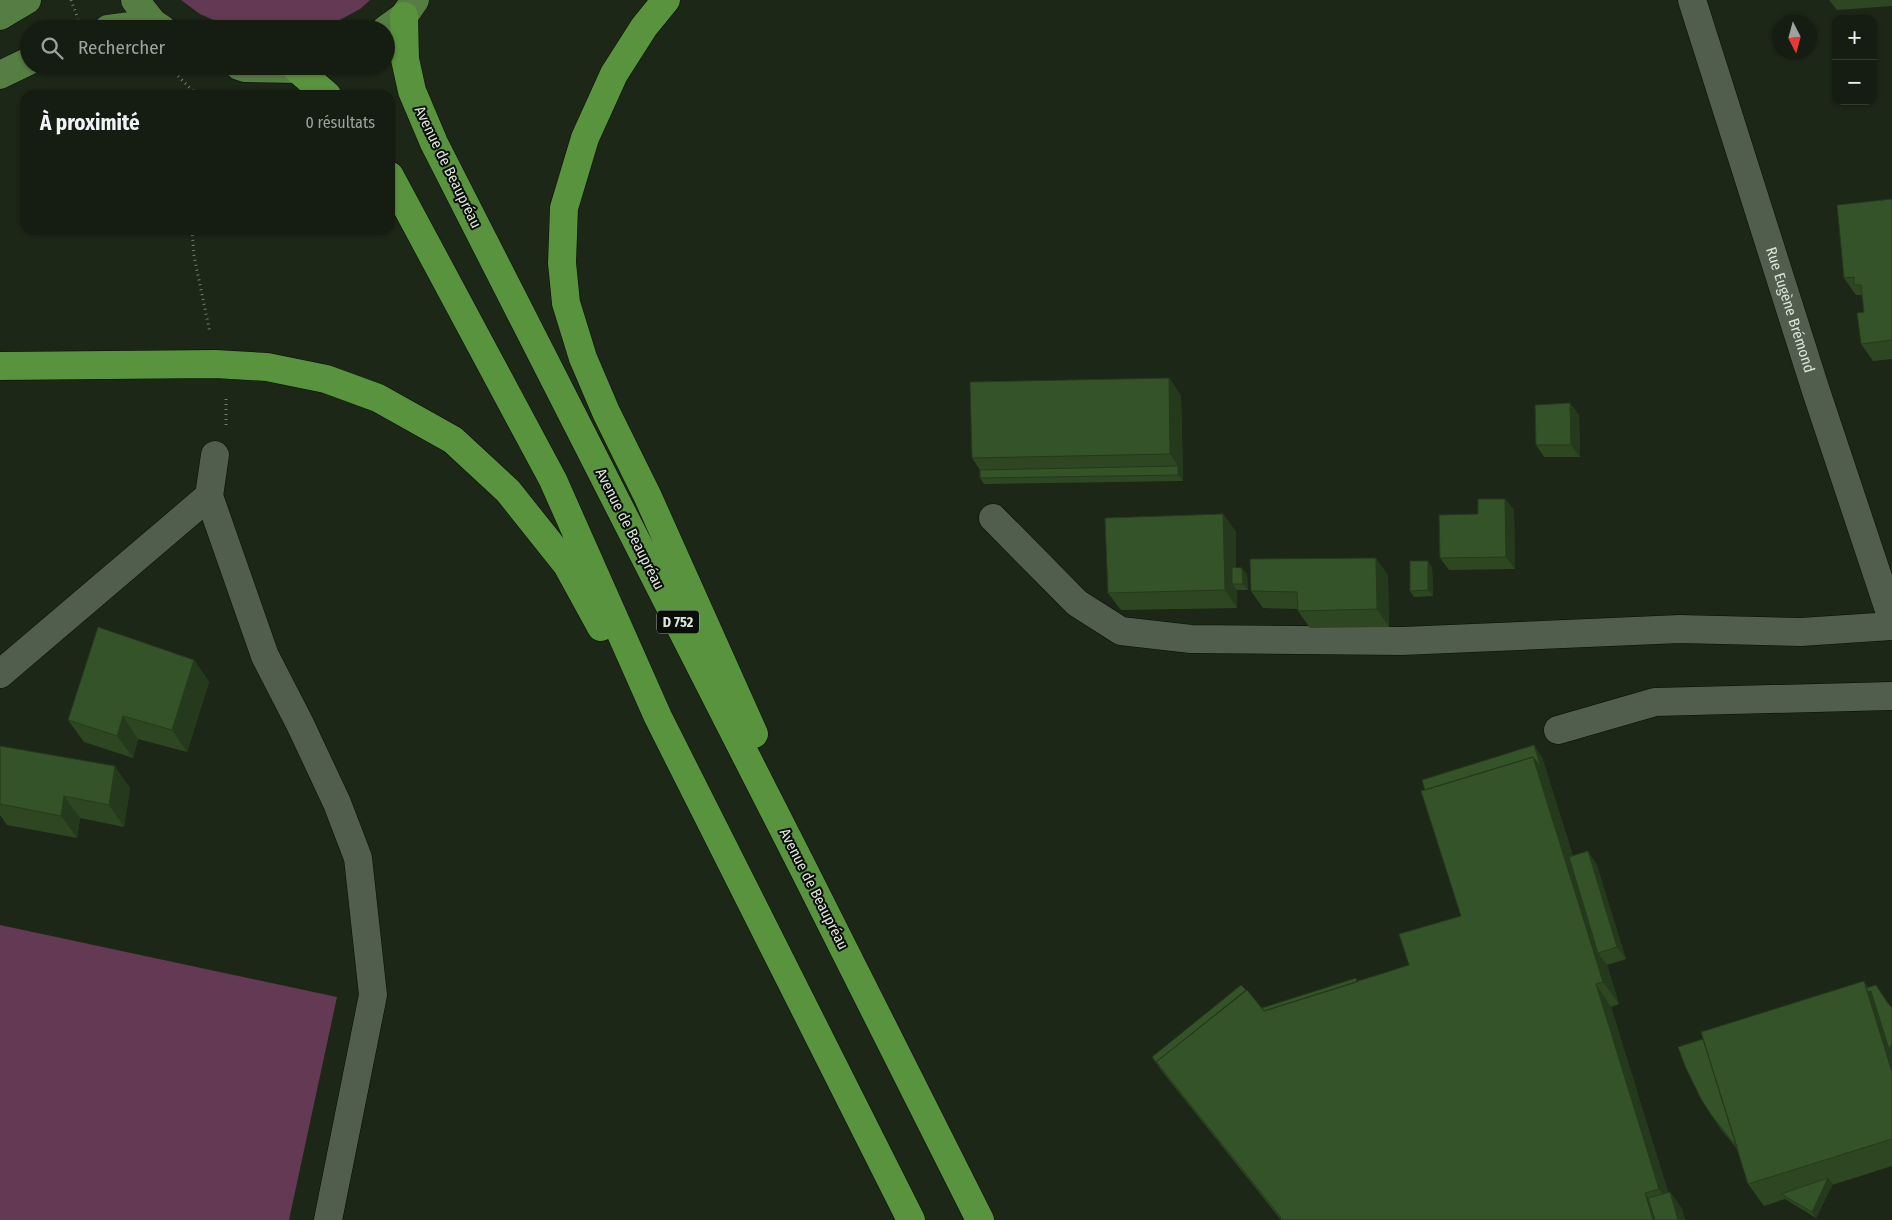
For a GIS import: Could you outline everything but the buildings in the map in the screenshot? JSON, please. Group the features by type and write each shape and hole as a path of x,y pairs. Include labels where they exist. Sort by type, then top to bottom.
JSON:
{"highway":[{"path":"666,0 644,27 614,74 585,138 564,208 562,264 566,303 583,358 606,412 648,497 778,786 805,872"},
{"name":"Avenue de Beaupréau","path":"402,15 405,59 412,91 434,143 980,1220"},
{"path":"308,75 322,90"},
{"path":"395,185 553,480 658,717 911,1220"},
{"path":"0,366 215,364 267,368 326,379 378,398 453,440 508,491 566,565 631,681 658,717"}],"main road":[{"path":"0,16 27,0"},
{"path":"135,0 152,20"},
{"path":"0,75 20,65"}],"street":[{"name":"Rue Eugène Brémond","path":"1692,0 1816,391 1892,619"},
{"path":"215,455 209,496 266,656 337,803 358,858 373,995 328,1220"},
{"path":"0,674 209,496"},
{"path":"993,518 1078,603 1121,631 1191,639 1402,641 1680,630 1801,632 1892,626"},
{"path":"1558,730 1655,702 1892,696"}],"path":[{"path":"71,0 79,20"},
{"path":"177,75 192,90"}],"shaded area":[{"path":"181,0 370,0 360,9 340,20 214,20 200,14"},
{"path":"0,925 337,997 289,1220 0,1220"}]}
